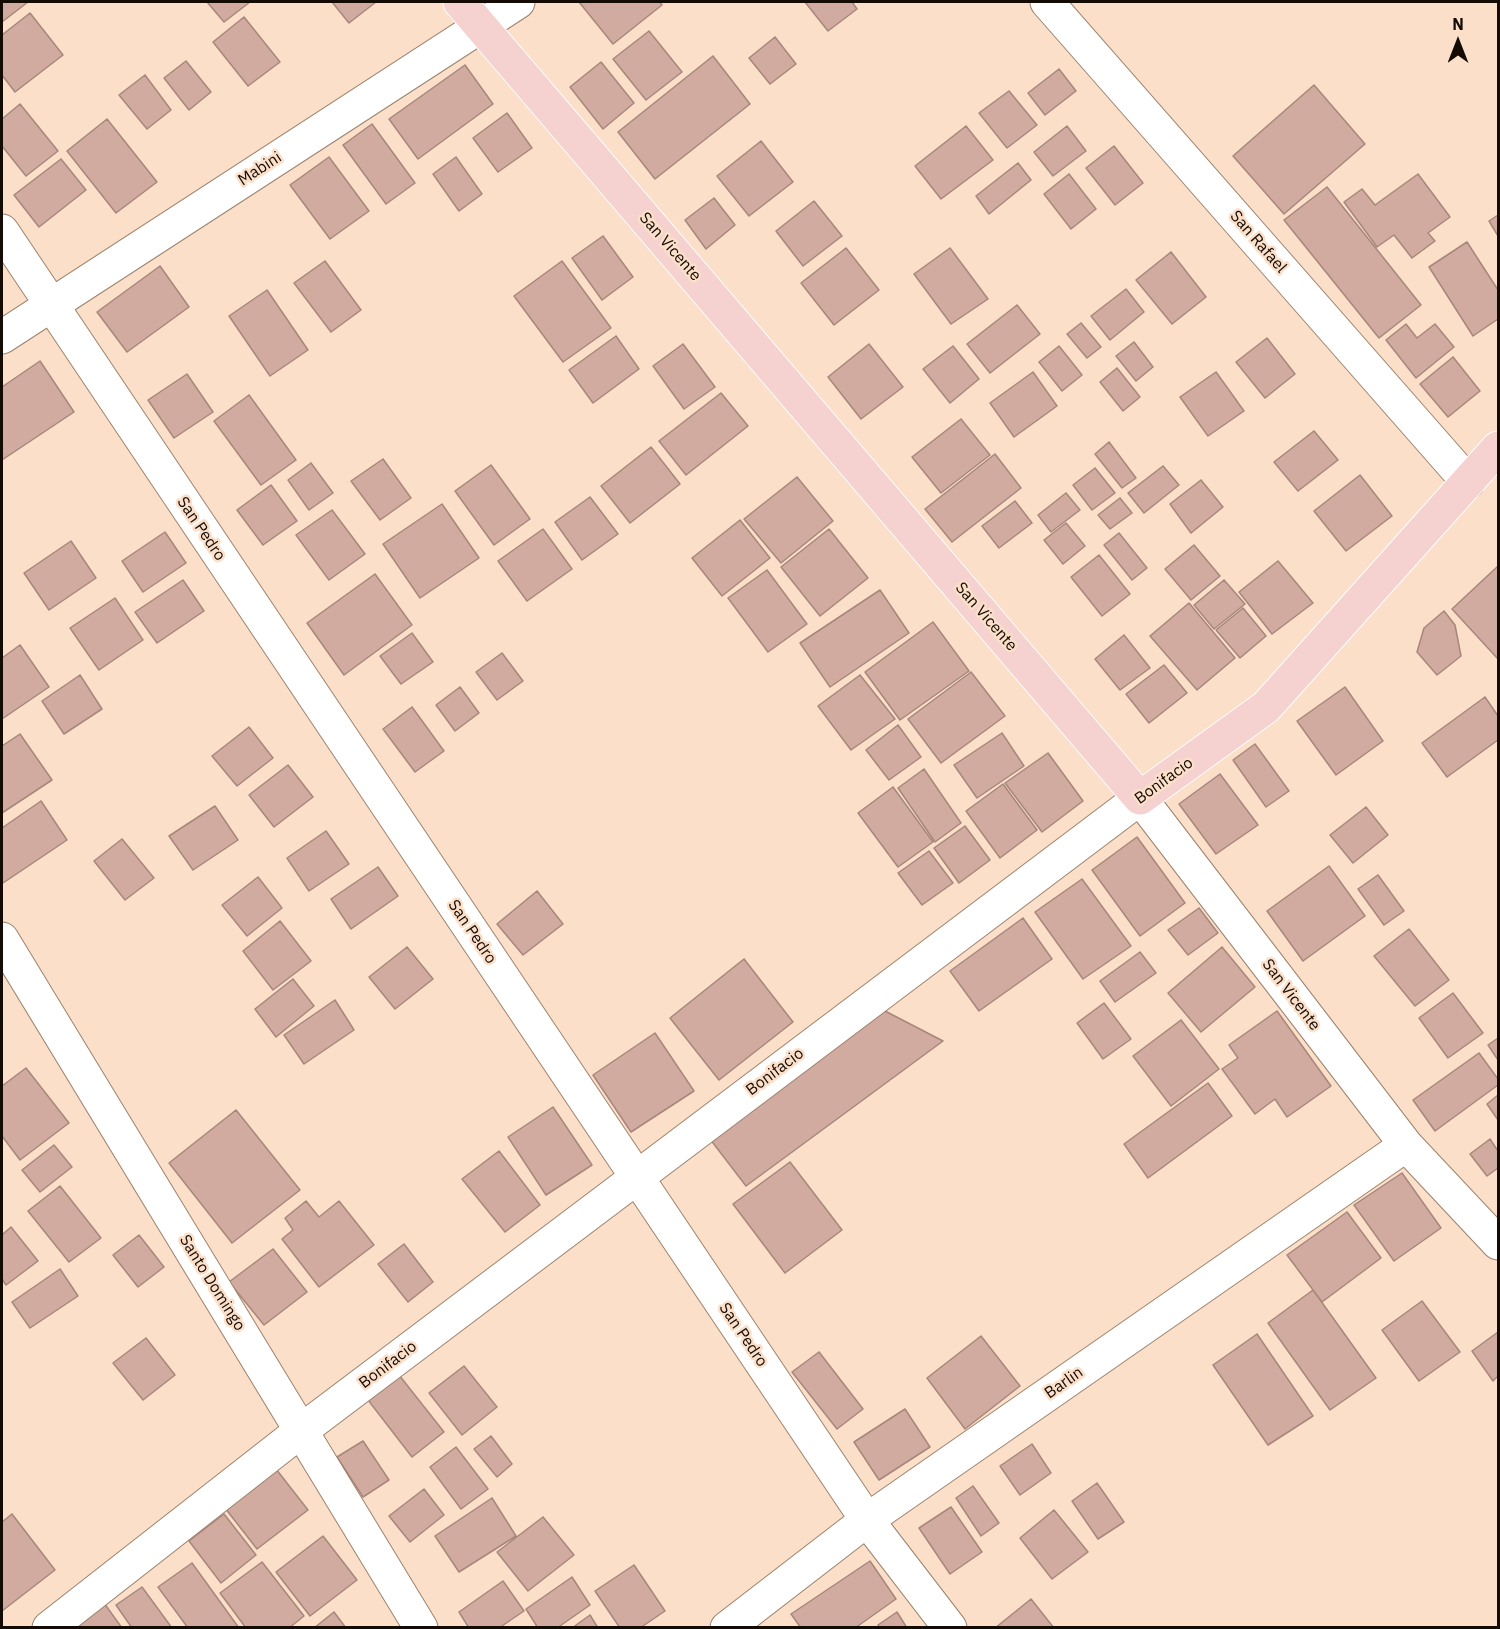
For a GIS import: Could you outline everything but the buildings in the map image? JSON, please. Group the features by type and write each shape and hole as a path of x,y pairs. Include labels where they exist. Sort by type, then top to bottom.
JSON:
{"main road":[{"name":"San Vicente","path":"460,2 1140,798"},
{"name":"Bonifacio","path":"1140,798 1266,707 1498,448"}],"street":[{"name":"Mabini","path":"2,337 518,2"},
{"name":"San Rafael","path":"1047,2 1468,482"},
{"name":"San Pedro","path":"2,231 867,1520 951,1628"},
{"name":"San Vicente","path":"1140,798 1406,1145 1498,1243"},
{"name":"Bonifacio","path":"49,1628 302,1430 1140,798"},
{"name":"Santo Domingo","path":"2,939 421,1628"},
{"name":"Barlin","path":"727,1628 867,1520 1406,1145"}]}
